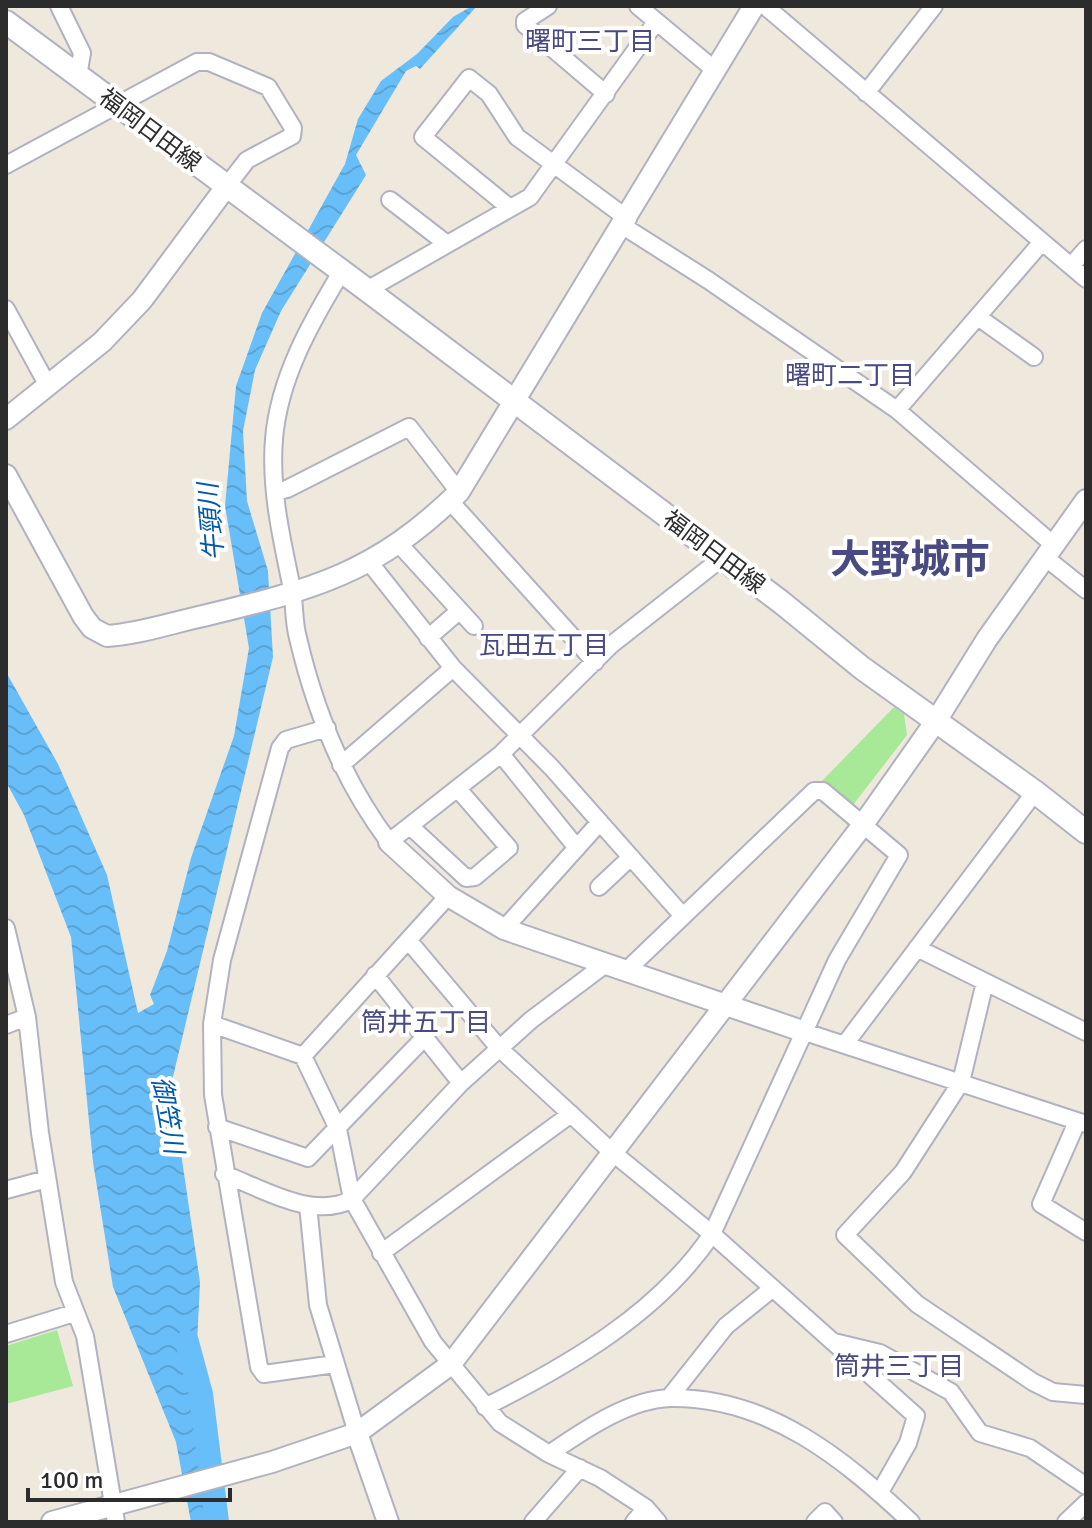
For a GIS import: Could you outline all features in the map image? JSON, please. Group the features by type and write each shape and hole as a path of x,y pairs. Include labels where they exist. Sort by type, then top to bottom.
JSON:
{"main road":[{"name":"福岡日田線","path":"6,22 1086,832"}],"street":[{"path":"59,6 82,53 78,76"},
{"path":"548,6 525,21 525,25 606,94"},
{"path":"638,6 716,71"},
{"path":"6,475 92,628 107,636 122,635 288,594 370,563 400,545 454,497 515,404 754,6"},
{"path":"765,6 1086,279"},
{"path":"866,93 934,6"},
{"path":"367,290 530,197 656,22"},
{"path":"6,165 197,62 209,62 268,87 293,128 292,136 247,160 142,300 102,342 6,419"},
{"path":"510,208 423,137 469,78 489,94 517,137 625,222 897,410 1051,552 1086,590"},
{"path":"390,200 447,244"},
{"path":"897,410 1042,242"},
{"path":"1071,266 1086,249"},
{"path":"342,271 297,354 282,399 274,438 275,492 288,594 297,635 327,728 341,765 364,808 389,842 448,896 504,929 628,969 725,1006 1082,1123 1041,1204 1086,1232"},
{"path":"6,309 48,386"},
{"path":"978,317 1034,357"},
{"path":"275,492 287,489 409,427 454,497 595,662"},
{"path":"52,1522 114,1513 357,1433 451,1364 862,826 936,721 987,639 1086,500"},
{"path":"400,545 474,626"},
{"path":"389,842 501,754 611,645 722,558"},
{"path":"370,563 453,668 600,822 682,915"},
{"path":"428,638 459,611"},
{"path":"341,765 453,668"},
{"path":"327,728 286,740 280,748 222,960 212,1024 211,1061 224,1174 262,1372 335,1364"},
{"path":"501,754 577,848"},
{"path":"410,826 466,878 475,877 509,848 458,789"},
{"path":"485,1407 562,1366 615,1331 695,1260 712,1234 837,960 900,858 896,850 862,826 823,791 814,791 628,969"},
{"path":"845,1044 1035,792"},
{"path":"504,929 600,822"},
{"path":"599,887 631,857"},
{"path":"303,1056 448,896"},
{"path":"6,928 27,1017 47,1179 64,1282 85,1336 114,1513"},
{"path":"408,940 499,1048 612,1152 712,1234 916,1416 908,1443 880,1492"},
{"path":"917,948 1086,1032"},
{"path":"224,1174 308,1205 324,1208 352,1199 461,1083 499,1048 607,963"},
{"path":"375,975 461,1083"},
{"path":"985,982 961,1082 903,1172 845,1235 917,1304 1033,1382 1053,1392 1086,1395"},
{"path":"6,1025 27,1017"},
{"path":"212,1024 303,1056 338,1129 352,1199 433,1342 485,1407 500,1423 646,1508 658,1522"},
{"path":"217,1127 308,1158 424,1038"},
{"path":"381,1253 571,1114"},
{"path":"6,1190 47,1179"},
{"path":"308,1205 318,1305 388,1522"},
{"path":"669,1398 726,1326 773,1288"},
{"path":"6,1334 74,1313"},
{"path":"833,1342 880,1353 951,1392 980,1433 1030,1448 1086,1486"},
{"path":"549,1454 606,1419 669,1398 741,1407 806,1435 880,1492 911,1522"},
{"path":"533,1522 580,1468"},
{"path":"1066,1522 1086,1503"},
{"path":"634,1522 646,1508"},
{"path":"815,1522 825,1512 834,1522"}],"green space":[{"path":"894,707 904,714 907,735 853,805 846,806 821,782"},
{"path":"57,1330 73,1386 6,1404 6,1346"}],"water":[{"path":"477,6 420,69 416,66 406,71 356,155 366,175 281,311 255,370 243,431 247,501 268,571 273,657 171,1085 200,1282 194,1406 213,1522 191,1522 176,1442 113,1287 93,1162 71,937 24,815 6,782 6,672 58,764 107,875 138,1013 154,1004 150,995 167,951 191,858 234,736 249,648 225,506 236,386 262,313 345,164 358,119 381,81 417,54 453,17"}],"waterway":[{"name":"御笠川","path":"187,1342 201,1394 217,1522"}],"district":[{"name":"曙町三丁目","path":"590,41"},
{"name":"曙町二丁目","path":"850,375"},
{"name":"大野城市","path":"910,559"},
{"name":"瓦田五丁目","path":"544,645"},
{"name":"筒井五丁目","path":"426,1022"},
{"name":"筒井三丁目","path":"899,1366"}],"water label":[{"name":"牛頸川","path":"211,522"}]}
